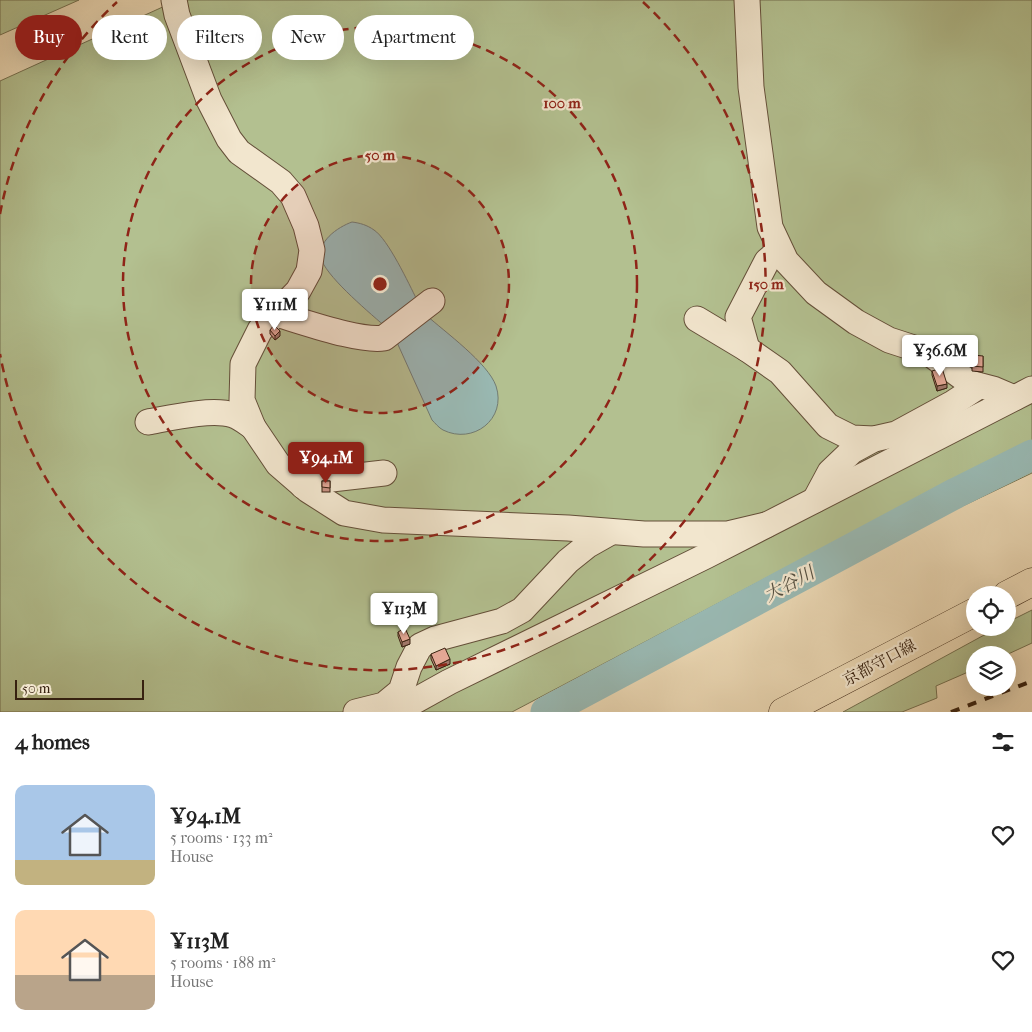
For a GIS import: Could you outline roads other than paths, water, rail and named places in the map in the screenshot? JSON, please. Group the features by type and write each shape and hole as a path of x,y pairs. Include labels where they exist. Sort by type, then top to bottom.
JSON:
{"main road":[{"path":"1016,590 1032,582"},
{"name":"京都守口線","path":"784,712 966,617"}],"lane":[{"path":"174,0 177,15 209,100 229,139 239,152 281,182 293,196 306,226 312,250 309,271 298,292 260,330 243,364 242,400 253,427 278,464 303,486 344,513 383,520 644,534 728,534 766,525"},
{"path":"747,0 751,86 770,227 786,261 816,293 856,322 889,340 930,353 970,383 1023,394"},
{"path":"747,349 738,317 767,261 780,250"},
{"path":"276,314 353,335 375,339 384,338 432,301"},
{"path":"697,319 747,349 780,372 828,426 852,438 874,439 896,434 953,403 979,386"},
{"path":"395,712 1023,394"},
{"path":"148,422 184,415 212,413 233,415 253,427"},
{"path":"815,500 830,472 852,452 874,439"},
{"path":"303,486 314,481 384,473"},
{"path":"356,712 384,705 401,691 409,667 420,646 445,636 502,621 522,610 568,561 588,545 611,532"},
{"path":"445,636 458,643 493,648 509,653"}],"water":[{"path":"352,222 369,227 380,235 398,262 417,300 388,329 333,278 322,261 322,248 329,236"},
{"path":"426,315 475,358 496,386 497,409 485,426 476,431 454,434 442,429 432,420 395,338"}],"waterway":[{"name":"大谷川","path":"546,712 956,493 1032,455"}],"railway":[{"path":"951,712 1032,681"}]}
